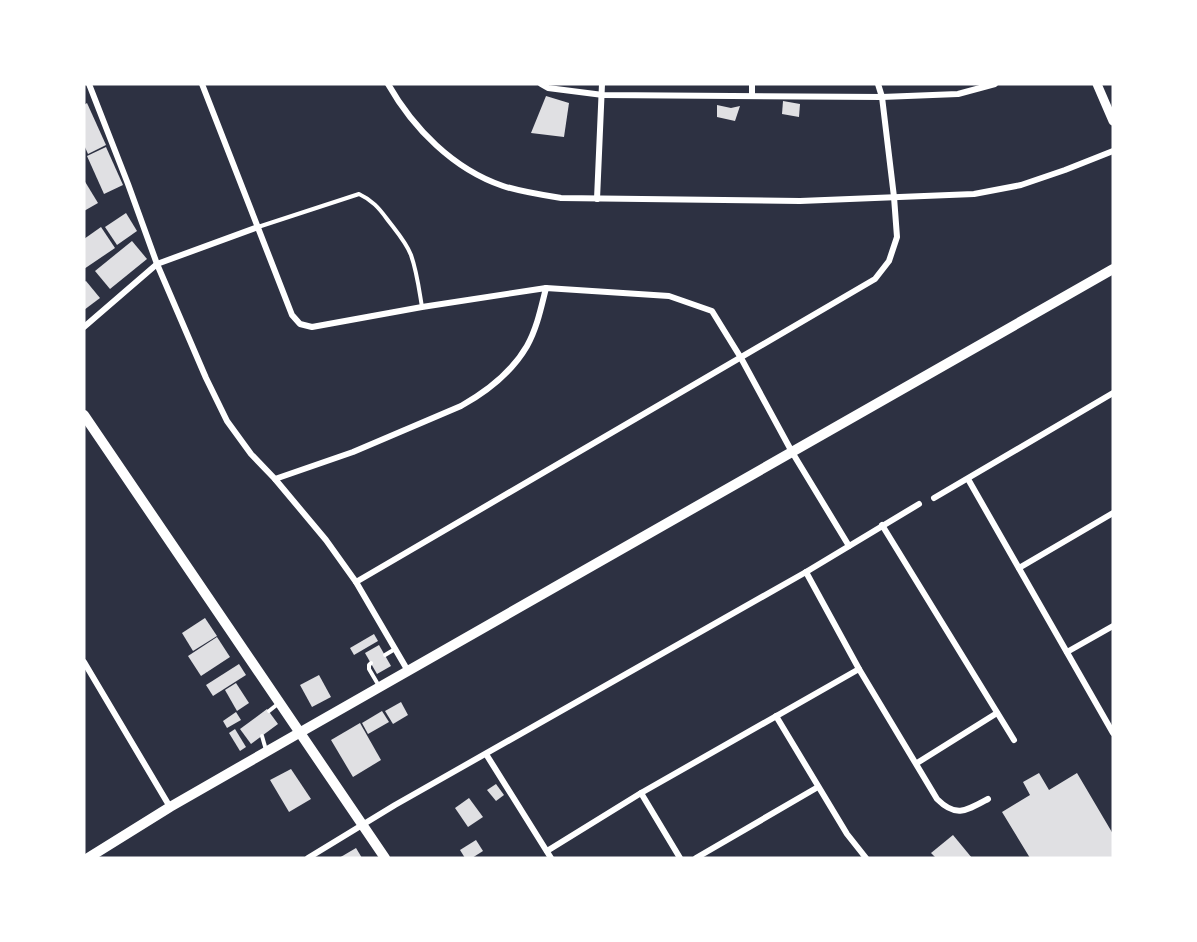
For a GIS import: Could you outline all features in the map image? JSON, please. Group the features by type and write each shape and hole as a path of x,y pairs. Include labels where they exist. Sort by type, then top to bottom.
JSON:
{"main road":[{"path":"88,858 266,751 1113,269"},
{"path":"84,415 385,858"}],"street":[{"path":"89,84 157,264 227,421 245,447 326,540 356,582 408,671"},
{"path":"202,84 292,315 300,324 312,327 546,288 669,296 712,311 741,358 792,452 849,546"},
{"path":"388,84 405,111 432,141 464,167 510,188 561,198 800,201 974,194 1021,185 1113,151"},
{"path":"541,84 548,88 603,95 882,97 958,94 995,84"},
{"path":"597,199 602,84"},
{"path":"752,84 752,96"},
{"path":"356,582 875,279 890,261 897,237 882,97 878,84"},
{"path":"1097,84 1113,121"},
{"path":"84,327 157,264 258,227"},
{"path":"275,479 353,452 477,397 509,369 526,348 534,332 546,288"},
{"path":"934,498 1113,393"},
{"path":"968,478 1113,733"},
{"path":"308,858 806,572 919,504"},
{"path":"1019,568 1113,513"},
{"path":"882,525 1014,740"},
{"path":"806,572 859,669 937,799 953,811 964,810 988,799"},
{"path":"1067,652 1113,626"},
{"path":"84,662 170,807"},
{"path":"547,851 641,793 859,669"},
{"path":"917,763 997,713"},
{"path":"776,716 818,787 866,858"},
{"path":"486,754 551,858"},
{"path":"696,858 818,787"},
{"path":"641,793 680,858"}],"lane":[{"path":"258,227 359,194 369,198 404,241 417,274 422,307"},
{"path":"385,655 396,648"},
{"path":"371,663 369,669 380,688"},
{"path":"269,711 279,702"},
{"path":"262,736 266,751"}],"building":[{"path":"546,96 569,103 564,137 531,133"},
{"path":"783,101 800,104 799,117 782,114"},
{"path":"87,103 106,145 88,154 84,145 84,105"},
{"path":"717,105 731,108 740,106 735,121 717,117"},
{"path":"106,147 123,185 104,194 87,156"},
{"path":"84,180 98,203 84,211"},
{"path":"126,213 137,231 117,245 105,227"},
{"path":"101,227 115,248 84,269 84,239"},
{"path":"132,241 147,259 110,289 95,271"},
{"path":"86,281 100,298 84,310 84,282"},
{"path":"205,618 217,636 193,651 182,633"},
{"path":"374,634 378,641 354,655 350,648"},
{"path":"217,637 230,657 201,676 188,656"},
{"path":"379,645 391,666 377,674 365,653"},
{"path":"239,664 246,675 213,696 206,685"},
{"path":"319,675 331,697 312,707 300,685"},
{"path":"236,683 249,703 237,711 225,690"},
{"path":"401,702 408,715 393,724 385,711"},
{"path":"267,709 278,724 251,744 240,729"},
{"path":"382,711 389,722 368,734 362,723"},
{"path":"236,712 241,720 227,728 223,721"},
{"path":"360,723 381,760 353,777 331,740"},
{"path":"235,729 246,747 240,751 229,733"},
{"path":"291,769 311,799 289,812 270,780"},
{"path":"1039,773 1049,790 1077,773 1113,834 1113,858 1030,858 1002,812 1030,795 1023,782"},
{"path":"496,784 504,795 496,801 487,790"},
{"path":"469,798 483,817 468,827 455,808"},
{"path":"953,835 972,858 936,858 931,853"},
{"path":"476,840 483,851 472,858 465,858 460,850"},
{"path":"356,848 362,858 339,858"}]}
